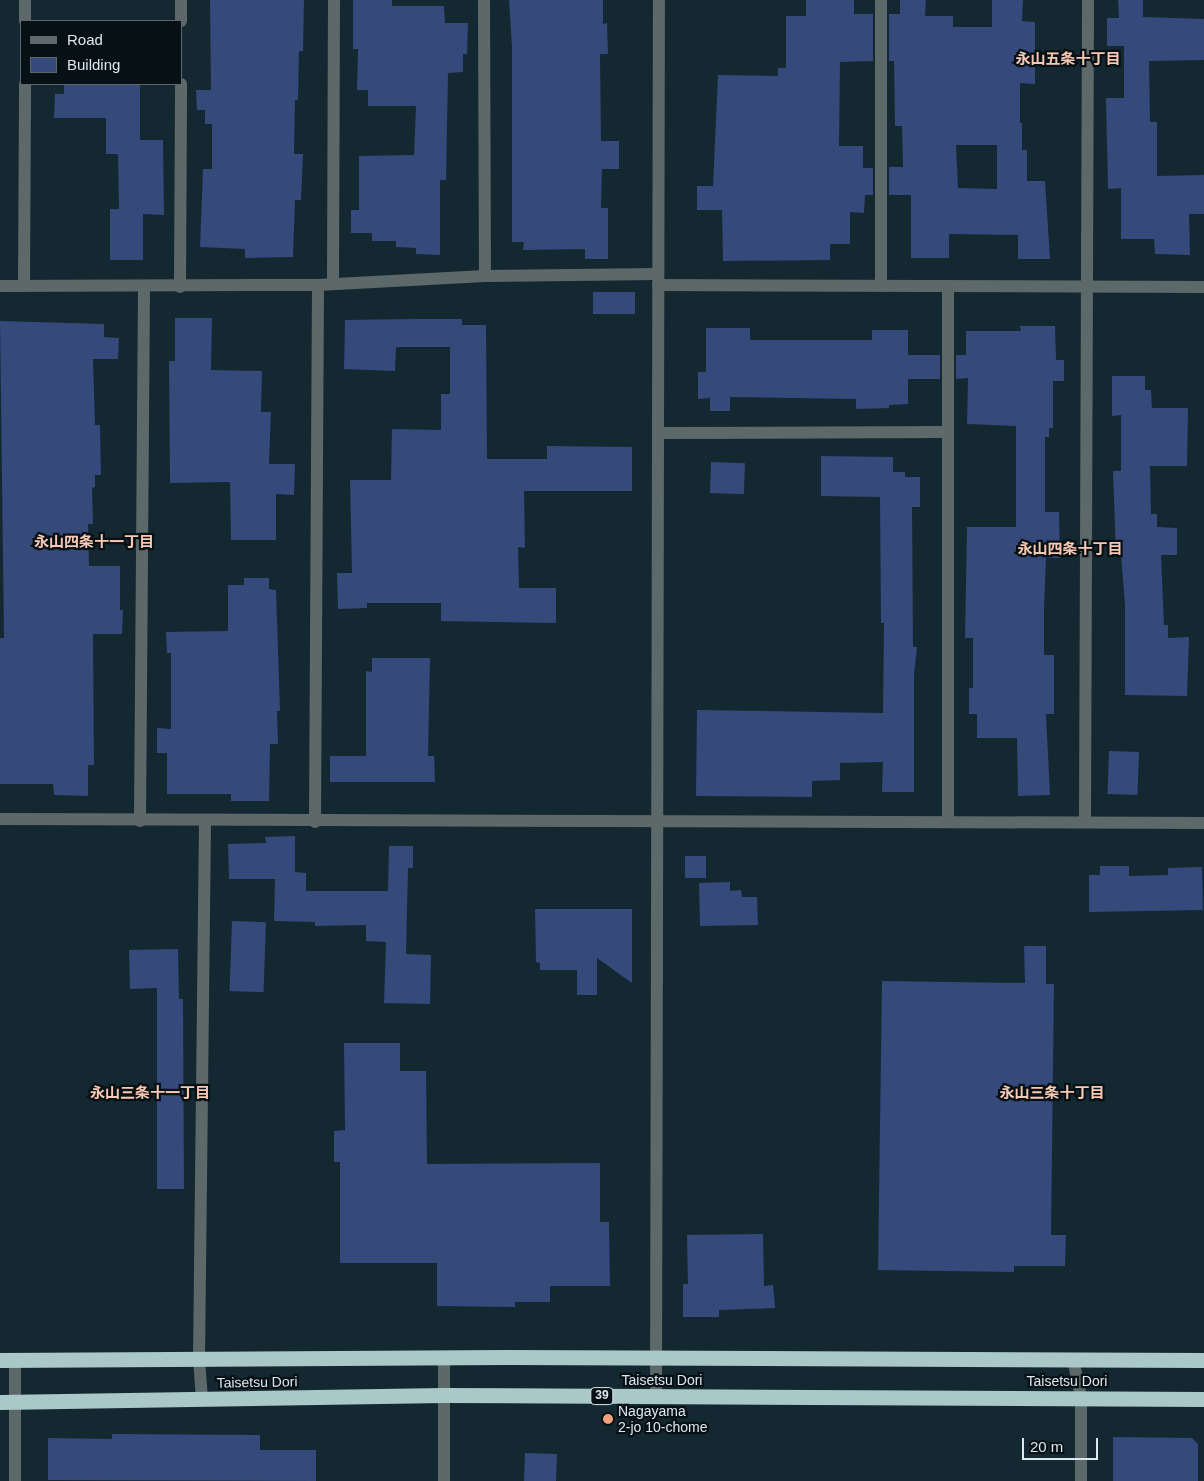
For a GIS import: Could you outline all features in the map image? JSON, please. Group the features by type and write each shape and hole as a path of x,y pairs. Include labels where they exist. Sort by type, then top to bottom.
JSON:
{"highway":[{"name":"Taisetsu Dori","path":"8,1360 444,1357 1204,1360"},
{"name":"Taisetsu Dori","path":"8,1402 444,1395 1081,1396 1204,1399"}],"street":[{"path":"25,0 25,20"},
{"path":"181,0 181,20"},
{"path":"333,283 334,0"},
{"path":"484,0 485,276"},
{"path":"656,1396 660,433 658,280 659,0"},
{"path":"881,0 881,286"},
{"path":"1085,821 1088,0"},
{"path":"24,286 25,85"},
{"path":"180,85 180,287"},
{"path":"0,286 180,287 318,285 485,276 881,286 1204,287"},
{"path":"315,822 318,285"},
{"path":"948,286 946,432 948,821"},
{"path":"140,821 144,287"},
{"path":"660,433 946,432"},
{"path":"0,819 315,822 659,820 1204,823"},
{"path":"202,1399 199,1359 206,821"},
{"path":"444,1357 444,1481"},
{"path":"1073,1358 1081,1396 1081,1481"},
{"path":"8,1360 8,1402 15,1481"}],"building":[{"path":"210,0 304,0 303,51 299,51 298,100 295,100 294,154 303,154 301,200 295,200 293,257 245,258 245,249 200,247 203,169 212,169 212,124 205,124 205,110 197,110 196,90 211,90"},
{"path":"353,0 392,0 392,6 444,6 445,23 468,23 467,54 463,54 463,72 448,73 446,180 440,180 440,255 416,254 416,248 396,247 396,241 372,241 372,233 351,233 351,210 359,210 359,156 414,155 416,106 368,106 368,90 357,90 358,49 353,49"},
{"path":"509,0 603,0 603,24 607,23 608,54 600,54 601,141 619,141 619,169 602,169 601,208 608,208 608,259 585,259 585,249 523,250 524,242 512,242 512,48"},
{"path":"806,0 854,0 854,14 873,14 873,61 840,62 839,146 863,146 863,168 873,168 873,195 865,195 864,213 850,212 850,244 830,244 830,260 723,261 722,210 697,210 697,186 713,186 718,75 778,76 778,68 786,68 786,16 806,16"},
{"path":"900,0 926,0 925,16 953,16 953,27 992,27 992,0 1023,0 1022,21 1035,22 1035,84 1020,83 1022,150 1027,150 1027,181 1045,181 1050,259 1018,259 1018,235 949,234 949,258 911,258 911,195 889,195 889,167 903,167 902,126 895,126 894,61 889,61 889,14 900,14","holes":["956,145 997,145 997,189 958,188"]},
{"path":"1118,0 1143,0 1143,17 1204,19 1204,60 1149,61 1150,122 1157,122 1157,176 1204,175 1204,214 1189,214 1190,255 1155,254 1154,239 1121,239 1121,188 1108,189 1106,98 1124,98 1124,46 1107,46 1107,18 1119,18"},
{"path":"64,85 140,85 140,140 163,140 164,215 143,214 143,260 110,260 110,209 119,209 118,154 106,154 106,118 54,118 55,94 64,94"},
{"path":"593,292 635,292 635,314 593,314"},
{"path":"175,318 212,318 211,370 262,371 261,412 271,412 269,464 295,464 294,495 276,494 276,540 231,540 230,482 170,483 169,361 175,361"},
{"path":"462,319 462,325 486,325 487,459 547,459 547,446 632,447 632,491 524,491 525,548 518,547 519,588 556,588 556,623 441,621 441,603 367,603 367,608 338,609 337,573 352,573 350,480 391,480 392,429 441,430 441,394 450,394 450,347 396,347 395,371 344,369 345,320"},
{"path":"0,321 104,324 104,337 119,338 118,359 93,359 95,425 100,425 101,475 95,475 95,487 92,488 93,524 88,524 89,566 120,566 120,610 123,610 122,634 93,634 94,765 88,765 88,796 54,795 53,784 0,784 0,638 4,638"},
{"path":"1020,326 1055,326 1056,360 1064,360 1064,381 1053,381 1053,428 1049,428 1049,437 1045,437 1045,512 1059,512 1060,558 1046,558 1044,655 1054,655 1054,714 1046,714 1050,795 1018,796 1017,738 977,738 977,714 969,714 969,688 973,688 973,638 965,638 967,527 1016,527 1016,426 967,424 968,378 956,379 956,355 966,355 966,331 1021,331"},
{"path":"706,328 750,328 750,340 872,340 872,330 908,330 908,355 940,355 940,379 908,379 908,404 889,405 889,408 856,409 856,399 730,397 730,411 710,411 710,398 698,399 698,372 706,372"},
{"path":"1112,376 1145,376 1145,390 1151,390 1152,408 1188,408 1187,466 1150,466 1151,514 1157,514 1157,527 1177,528 1177,555 1161,555 1164,625 1168,625 1168,638 1189,637 1187,696 1125,695 1125,605 1121,555 1116,555 1113,471 1121,471 1121,415 1112,416"},
{"path":"821,456 893,457 893,472 905,472 905,477 920,477 920,507 912,507 913,647 917,647 914,675 914,792 882,792 883,762 840,763 840,780 812,781 812,797 696,796 697,710 883,713 884,623 881,623 880,497 821,496"},
{"path":"711,462 745,463 744,494 710,493"},
{"path":"244,578 269,578 269,589 276,590 280,711 277,711 278,744 270,744 269,801 231,801 231,794 167,794 167,753 157,753 157,728 171,729 171,653 167,653 166,632 228,631 228,585 244,585"},
{"path":"372,658 430,658 428,756 434,756 435,782 330,782 330,756 366,756 366,671 372,672"},
{"path":"1109,751 1139,752 1137,795 1107,794"},
{"path":"295,836 295,872 306,873 306,891 388,891 389,846 413,846 413,868 408,868 406,954 431,955 430,1004 384,1003 386,942 366,941 366,925 315,926 315,922 274,921 275,879 229,879 228,844 266,843 265,837"},
{"path":"685,856 706,856 706,878 685,878"},
{"path":"1100,866 1129,866 1129,876 1168,875 1168,868 1202,867 1203,910 1089,912 1089,875 1100,875"},
{"path":"730,882 730,891 741,890 742,897 757,897 758,925 700,926 699,883"},
{"path":"535,909 632,909 632,983 597,958 597,995 577,995 577,970 540,970 540,963 536,962"},
{"path":"232,921 266,922 264,992 230,991"},
{"path":"1024,946 1046,946 1046,984 1054,984 1051,1235 1066,1235 1065,1266 1014,1266 1014,1272 878,1270 882,981 1025,983"},
{"path":"178,949 179,999 183,999 184,1189 157,1189 157,988 130,989 129,950"},
{"path":"344,1043 400,1043 400,1071 426,1071 427,1164 600,1163 600,1222 609,1222 610,1286 550,1286 550,1302 515,1302 515,1307 437,1306 437,1263 340,1263 340,1162 334,1162 334,1131 345,1130"},
{"path":"763,1234 764,1286 773,1285 775,1308 719,1310 719,1317 683,1317 683,1284 688,1284 687,1235"},
{"path":"112,1434 260,1435 260,1450 316,1450 316,1481 48,1480 48,1438 112,1439"},
{"path":"1113,1437 1192,1438 1198,1444 1198,1481 1113,1481"},
{"path":"525,1453 557,1454 556,1481 524,1481"}],"place":[{"name":"Nagayama 2-jo 10-chome","path":"608,1419"}],"district":[{"name":"永山五条十丁目","path":"1068,59"},
{"name":"永山四条十一丁目","path":"94,542"},
{"name":"永山四条十丁目","path":"1070,549"},
{"name":"永山三条十一丁目","path":"150,1093"},
{"name":"永山三条十丁目","path":"1052,1093"}]}
